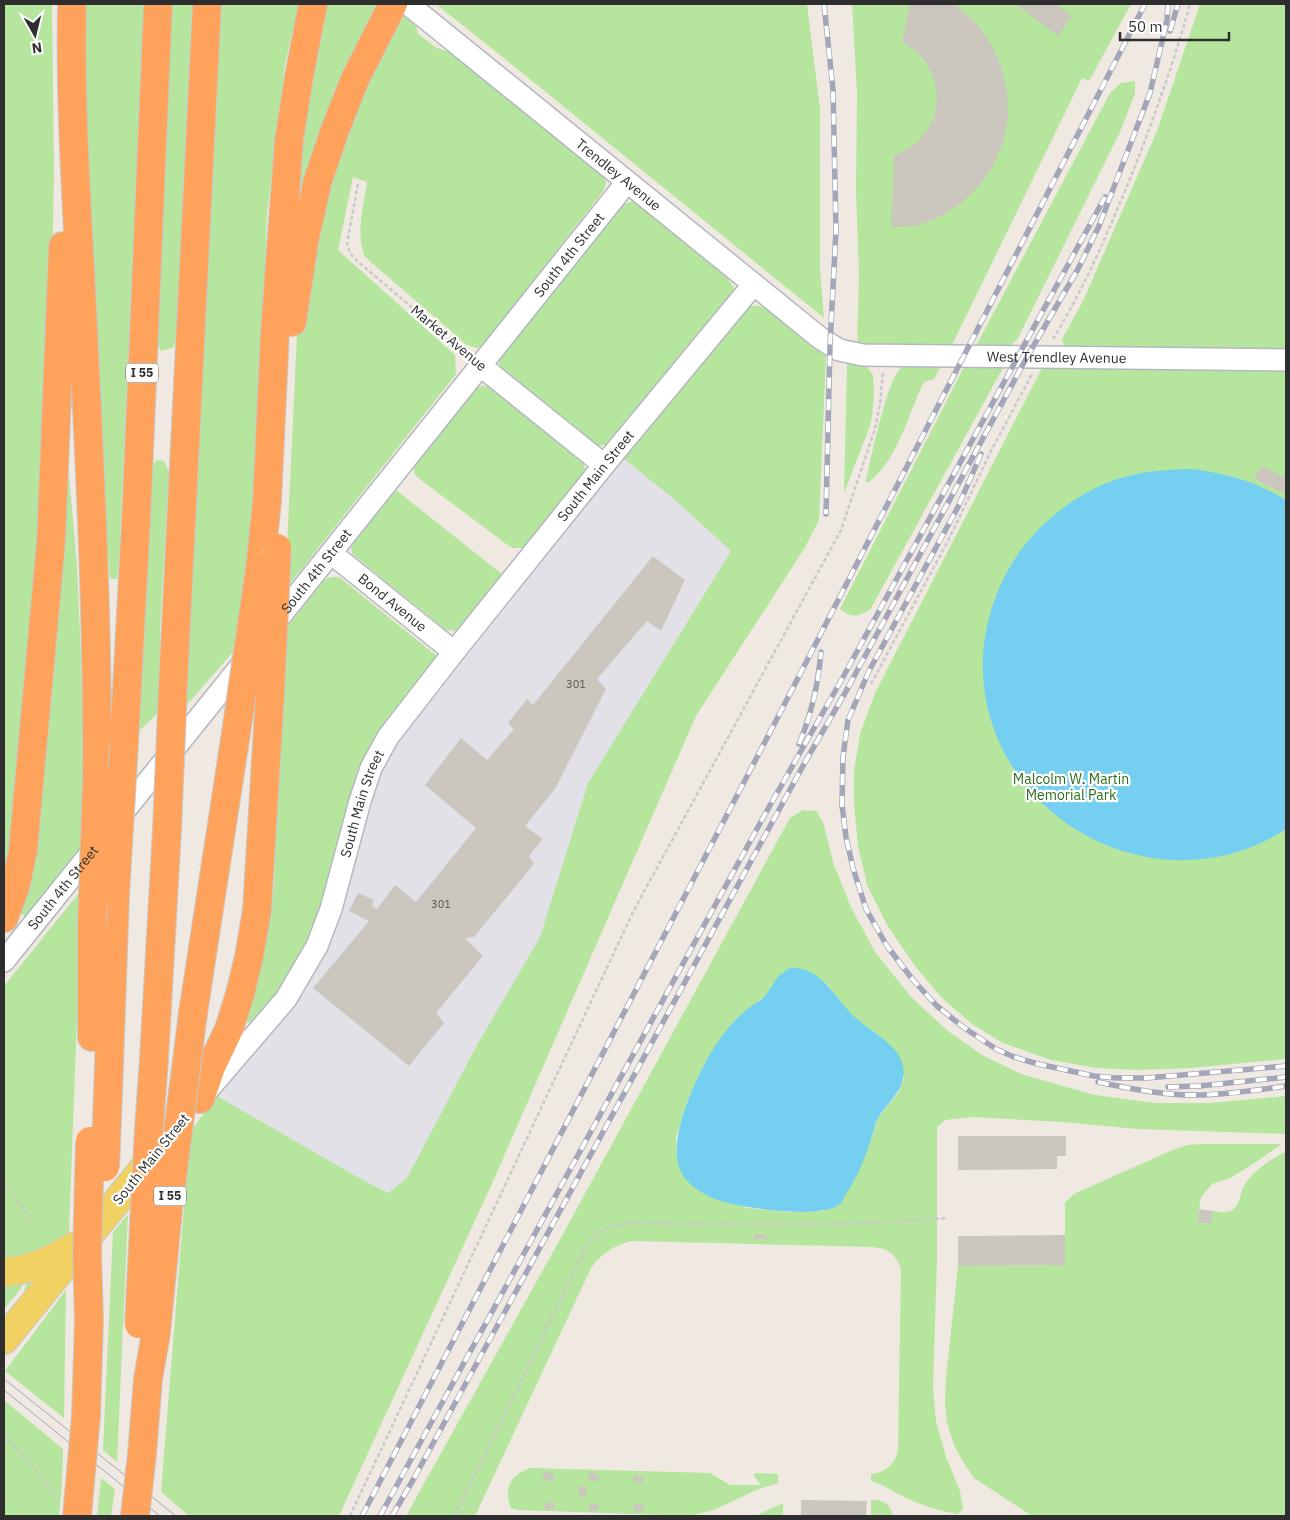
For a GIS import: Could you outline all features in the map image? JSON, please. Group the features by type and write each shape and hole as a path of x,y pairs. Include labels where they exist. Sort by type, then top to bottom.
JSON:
{"highway":[{"path":"60,4 71,56"},
{"name":"I 55","path":"67,1510 86,1416 89,1320 87,1254 92,924 97,776 95,580 75,158 71,56 72,4"},
{"name":"I 55","path":"89,1320 101,1253 115,895 136,521 158,4"},
{"name":"I 55","path":"148,1379 142,1357 139,1332 167,829 206,4"},
{"path":"283,331 289,140 313,4"},
{"path":"283,331 318,180 355,79 393,4"},
{"path":"4,918 16,884 23,850 51,542 65,203 75,158"},
{"name":"I 55","path":"135,1516 148,1379 156,1333 168,1210 192,1013 260,568 267,501 271,401 282,380 288,359 283,331"},
{"path":"200,1099 240,994 249,957 257,900 277,548 277,529 273,513 267,501"}],"main road":[{"name":"South Main Street","path":"4,1340 200,1099"},
{"path":"4,1272 14,1272 39,1264 61,1254 88,1237"}],"street":[{"name":"Trendley Avenue","path":"408,4 753,285 830,345"},
{"name":"South 4th Street","path":"4,961 627,182"},
{"name":"South Main Street","path":"200,1099 286,999 318,946 331,909 360,801 371,768 388,737 604,466 753,285"},
{"name":"West Trendley Avenue","path":"830,345 851,353 885,356 1286,360"},
{"name":"Market Avenue","path":"481,366 604,466"},
{"name":"Bond Avenue","path":"331,553 454,652"}],"path":[{"name":"Market Avenue","path":"358,184 347,243 350,252 356,260 481,366"},
{"path":"350,1516 633,912 841,530 875,429 880,404 885,356"},
{"path":"4,1185 25,1211 31,1223"},
{"path":"455,1516 588,1243 597,1233 611,1226 630,1223 849,1224 898,1223 947,1218"},
{"path":"4,1435 67,1510"}],"shaded area":[{"path":"623,458 675,500 731,551 588,783 540,937 477,1045 407,1178 389,1193 354,1175 217,1096 274,1027 313,976 323,958 332,939 370,800 389,754"}],"green space":[{"path":"4,4 52,4 54,171 52,282 45,448 34,600 11,819 9,871 4,898"},
{"path":"84,4 144,4 117,579 110,579 106,531 87,148"},
{"path":"169,4 192,4 176,340 173,348 161,351 158,345 157,318"},
{"path":"221,4 299,4 285,65 267,215 254,507 239,645 186,706"},
{"path":"321,4 381,4 295,232 290,226"},
{"path":"436,4 807,4 820,109 820,270 824,318 515,67"},
{"path":"852,4 1131,4 1089,81 1082,78 951,347 857,346 859,273 856,191 857,93"},
{"path":"1200,4 1286,4 1286,349 1069,348 1064,345 1062,339 1083,301 1157,131"},
{"path":"398,10 416,26 418,34 437,48 452,53 601,174 606,181 605,187 482,346 477,348 467,345 365,257 360,229 367,182 353,177 338,250 455,355 456,374 285,590 297,335 305,282 328,171"},
{"path":"1135,81 1135,93 1121,130 1017,340 1008,347 976,346 1110,93 1121,83"},
{"path":"633,201 643,205 726,276 734,288 731,295 608,444 597,446 542,404 500,367 499,361 624,204"},
{"path":"750,306 759,306 769,310 811,346 826,356 819,520 804,549 696,716 495,1177 339,1516 189,1516 161,1492 190,1132 217,1096 388,1193 407,1178 477,1045 540,937 588,783 731,551 675,500 623,458 743,310"},
{"path":"847,364 867,367 873,375 874,394 870,426 844,493"},
{"path":"903,366 941,366 934,379 924,382 895,449 879,473 868,483 866,481 886,401 897,373"},
{"path":"1004,366 870,610 854,616 844,612 840,609 964,367"},
{"name":"Malcolm W. Martin Memorial Park","path":"1042,368 1286,370 1286,1059 1191,1068 1140,1070 1096,1068 1051,1060 1003,1043 972,1024 941,997 915,966 887,925 867,885 858,846 854,805 854,771 860,734 875,693"},
{"path":"481,386 490,386 580,456 585,468 582,482 523,548 509,546 417,477 414,472 414,465 471,392"},
{"path":"157,460 164,461 169,472 160,629 159,712 138,732 151,466"},
{"path":"69,475 77,566 81,656 83,774 80,852 26,918 20,912 62,504"},
{"path":"396,490 503,575 458,631 446,630 352,554 351,547 354,541"},
{"path":"339,577 438,657 374,738 357,771 311,939 294,969 272,1000 249,1023 243,1020 257,978 267,937 274,885 283,633 324,580"},
{"path":"803,810 816,811 823,822 834,865 851,907 875,952 912,998 948,1031 982,1055 1021,1074 1095,1095 1155,1103 1209,1103 1286,1096 1286,1134 1137,1129 1063,1122 972,1117 945,1120 937,1127 937,1258 933,1389 936,1421 946,1457 960,1491 963,1509 958,1514 923,1505 871,1481 871,1474 881,1472 889,1467 898,1451 901,1269 891,1253 884,1249 873,1247 631,1241 608,1251 591,1268 475,1516 406,1516 563,1234 790,818","holes":["828,985 854,1018 882,1038 896,1052 904,1079 898,1093 877,1119 872,1137 824,1211 789,1212 746,1208 677,1158 676,1137 688,1100 702,1069 744,1012 764,997"]},
{"path":"79,893 80,938 69,1231 52,1244 4,1264 4,986"},
{"path":"1282,1144 1228,1179 1212,1184 1201,1197 1197,1222 1211,1224 1213,1211 1225,1212 1235,1208 1244,1186 1252,1175 1286,1151 1286,1516 1032,1516 974,1478 954,1445 947,1423 945,1403 946,1378 958,1266 1065,1265 1065,1203 1074,1194 1170,1151 1187,1145"},
{"path":"128,1214 117,1462 103,1450 113,1232"},
{"path":"50,1268 4,1322 4,1316 24,1292 28,1277"},
{"path":"4,1280 24,1281 20,1290 4,1309"},
{"path":"66,1290 64,1418 5,1371"},
{"path":"4,1400 63,1449 59,1516 4,1516"},
{"path":"530,1468 710,1473 730,1485 761,1485 754,1476 755,1473 778,1474 778,1483 756,1490 714,1510 688,1516 517,1510 511,1508 508,1495 510,1483 518,1474"},
{"path":"101,1478 115,1489 111,1516 97,1516"},
{"path":"871,1500 886,1503 890,1508 892,1516 871,1516"},
{"path":"783,1503 783,1516 755,1516"}],"water":[{"path":"1192,469 1241,479 1275,493 1286,500 1286,829 1256,845 1222,856 1205,859 1170,860 1153,858 1109,846 1070,826 1037,798 1011,764 993,726 984,684 984,641 996,596 1012,563 1026,543 1052,517 1088,492 1118,479 1136,474"},
{"path":"790,968 805,970 828,986 855,1017 892,1047 901,1059 904,1074 900,1088 877,1120 861,1166 842,1202 830,1209 816,1211 799,1212 761,1209 713,1198 699,1191 687,1181 680,1170 677,1155 682,1118 699,1075 714,1047 733,1023 746,1010 763,998 779,976"}],"building":[{"path":"910,4 952,4 978,25 992,46 1002,68 1007,93 1008,118 1003,143 993,166 979,186 960,204 939,217 916,226 891,227 894,156 918,142 934,117 937,103 936,88 932,74 925,61 915,50 902,42"},
{"path":"1015,4 1055,4 1072,16 1058,36"},
{"path":"1261,466 1286,478 1285,494 1254,479"},
{"path":"653,556 685,580 661,631 647,621 597,679 606,689 555,789 525,826 543,839 529,856 534,864 474,937 465,938 483,956 436,1013 444,1023 409,1066 313,988 369,921 349,911 358,893 374,900 372,906 377,909 395,885 416,902 476,828 425,785 461,738 487,760 514,729 508,723 527,699 533,705"},
{"path":"958,1136 1066,1136 1066,1156 1057,1156 1057,1169 958,1170"},
{"path":"1199,1209 1213,1211 1211,1224 1197,1222"},
{"path":"754,1234 767,1235 767,1240 753,1239"},
{"path":"1065,1235 1065,1265 958,1266 958,1236"},
{"path":"545,1471 555,1475 552,1482 542,1478"},
{"path":"590,1472 599,1476 597,1482 587,1479"},
{"path":"635,1474 644,1478 641,1484 632,1480"},
{"path":"579,1486 587,1487 586,1497 579,1496"},
{"path":"801,1500 867,1501 866,1516 801,1516"},
{"path":"553,1501 555,1508 546,1511 544,1504"},
{"path":"597,1503 599,1509 590,1512 588,1506"},
{"path":"642,1503 644,1510 635,1512 633,1505"}],"tram line":[{"path":"4,1379 176,1516"},
{"path":"4,1390 160,1516"}],"railway":[{"path":"824,4 833,90 836,230 830,345 826,514"},
{"path":"362,1516 781,711 1145,4"},
{"path":"392,1516 804,764 845,693 1027,357 1078,269 1099,226 1150,93 1167,20 1168,4"},
{"path":"1170,31 1178,4"},
{"path":"380,1516 764,816 842,679 1105,197"},
{"path":"981,454 958,507 869,671 848,720 843,757 842,805 846,837 853,868 866,909 887,946 913,980 937,1006 963,1027 996,1049 1014,1057 1094,1076 1116,1078 1147,1078 1286,1066"},
{"path":"799,744 814,699 821,652"},
{"path":"1168,1087 1199,1086 1286,1077"},
{"path":"1098,1082 1149,1092 1188,1095 1233,1093 1286,1086"}]}
